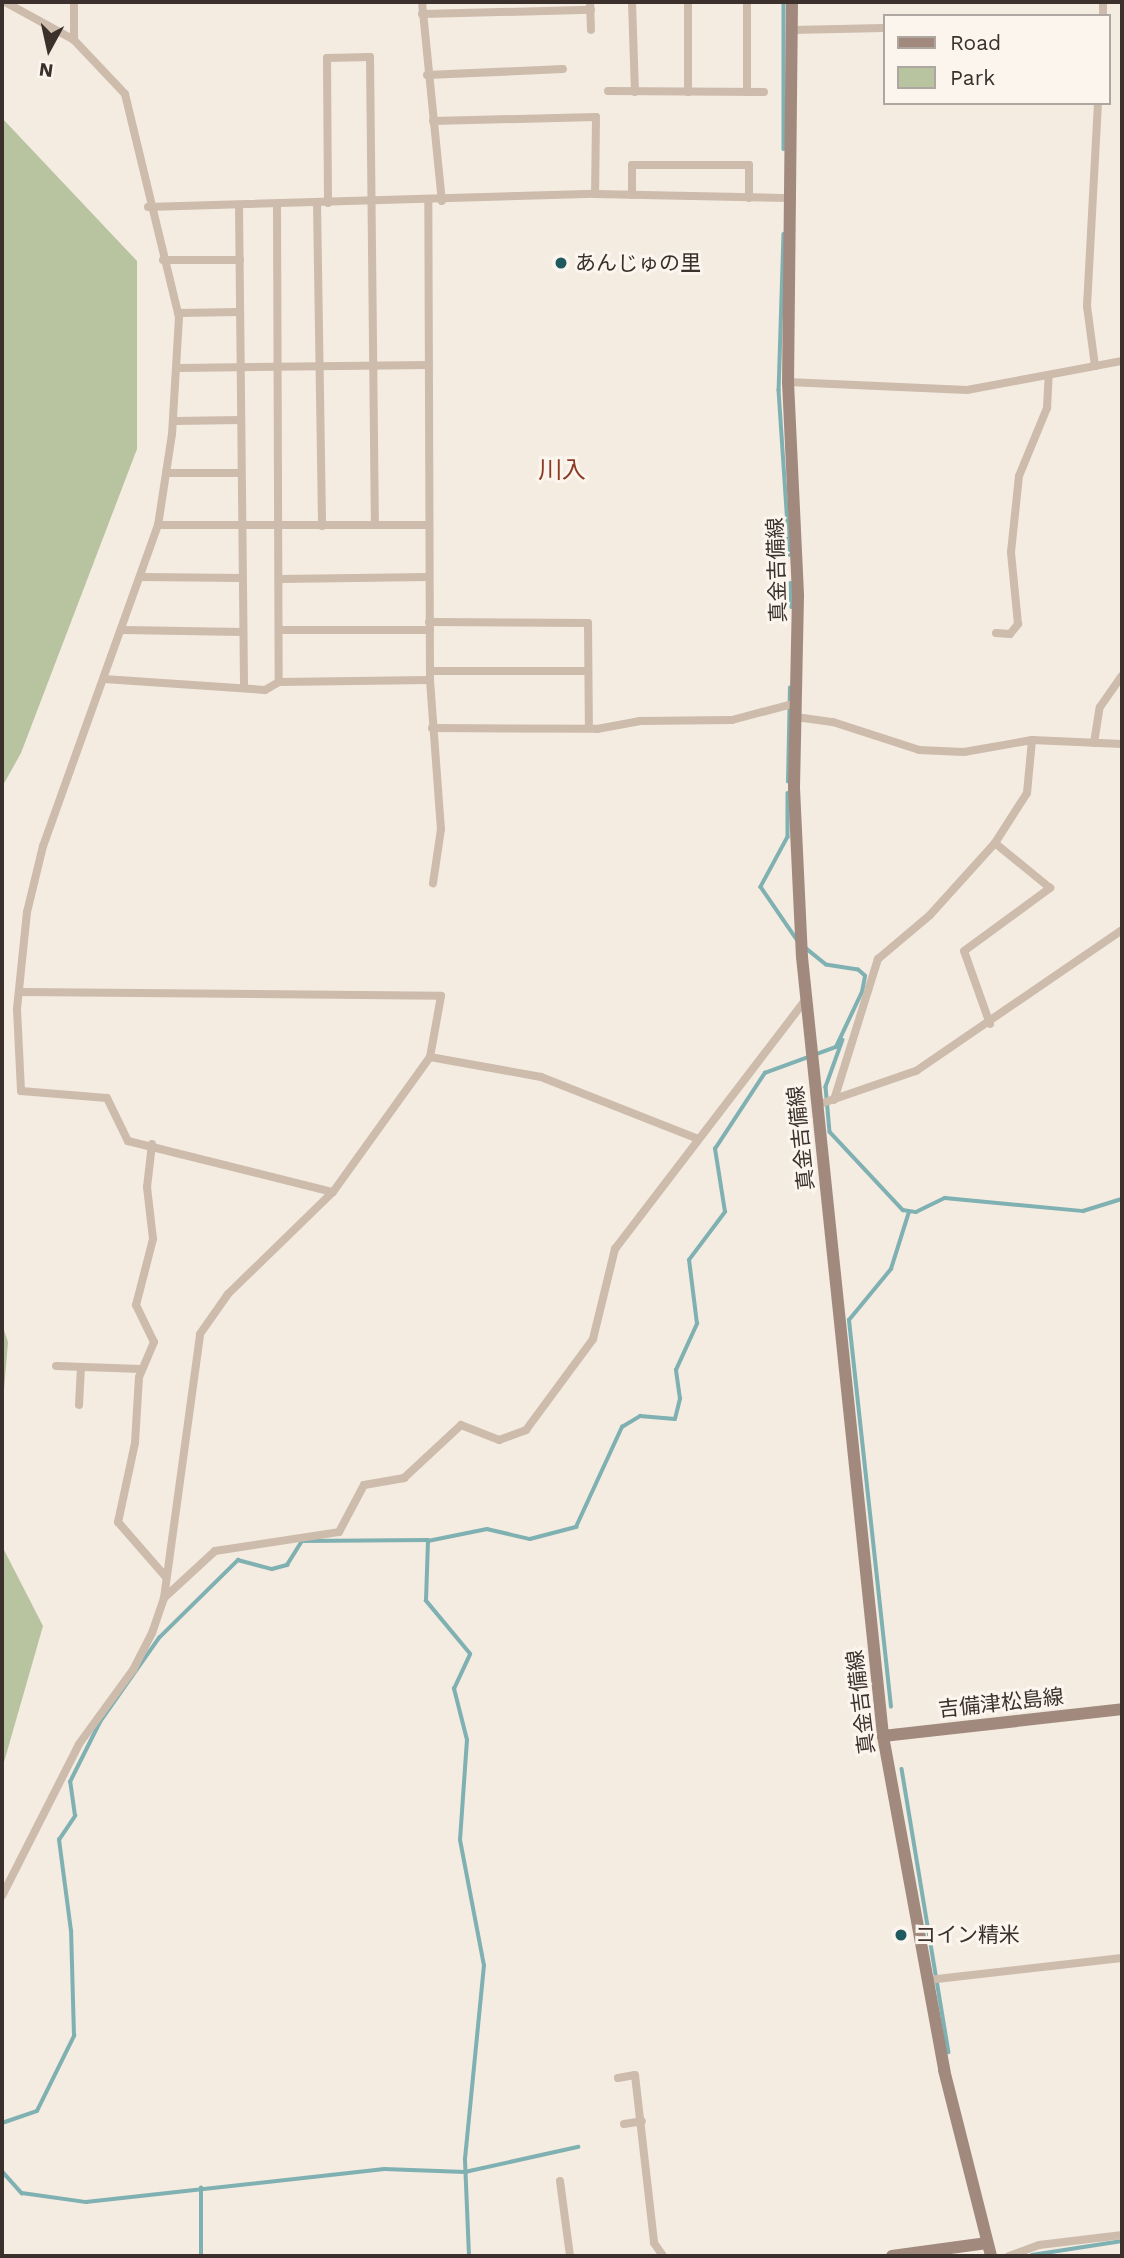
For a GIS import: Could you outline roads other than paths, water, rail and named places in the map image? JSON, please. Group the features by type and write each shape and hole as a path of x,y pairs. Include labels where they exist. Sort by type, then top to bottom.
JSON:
{"main road":[{"name":"真金吉備線","path":"792,2 787,198 791,702 796,718 802,957 812,1061 827,1102 883,1736 928,1980 991,2256"},
{"name":"吉備津松島線","path":"883,1736 1122,1709"},
{"path":"892,2256 987,2243"}],"street":[{"path":"5,2 74,40 125,94 148,207 178,313 174,421 158,526 123,630 43,846 27,912 20,992 20,1090 107,1098 128,1141 152,1144 333,1192"},
{"path":"74,2 74,40"},
{"path":"422,2 427,75 442,201"},
{"path":"632,2 635,92"},
{"path":"688,2 688,92"},
{"path":"747,2 747,92"},
{"path":"422,14 590,6 591,30"},
{"path":"792,30 883,28"},
{"path":"328,203 327,58 370,57 375,525"},
{"path":"427,75 563,69"},
{"path":"608,92 764,92"},
{"path":"1095,366 1087,306 1098,105"},
{"path":"433,121 596,117 595,194"},
{"path":"632,195 632,165 749,165 750,198"},
{"path":"148,207 442,201 595,194 787,198"},
{"path":"428,201 430,676 441,829 433,883"},
{"path":"317,203 321,526"},
{"path":"277,204 279,682"},
{"path":"239,205 244,688"},
{"path":"163,260 240,260"},
{"path":"178,313 240,312"},
{"path":"788,382 967,390 1122,361"},
{"path":"178,368 428,365"},
{"path":"996,633 1010,634 1018,624 1011,552 1019,476 1047,408 1049,375"},
{"path":"174,421 241,420"},
{"path":"166,473 241,472"},
{"path":"158,526 429,525"},
{"path":"141,577 243,578"},
{"path":"279,579 429,577"},
{"path":"279,631 588,623 589,728"},
{"path":"123,630 243,632"},
{"path":"104,679 265,690 279,682 588,671"},
{"path":"1094,743 1100,707 1122,676"},
{"path":"432,728 589,728 733,720 791,702"},
{"path":"796,718 833,722 919,750 964,752 1032,740 1122,744"},
{"path":"827,1102 878,959 930,915 995,843 1027,793 1032,740"},
{"path":"990,1024 964,951 1050,888 995,843"},
{"path":"827,1102 897,1082 990,1024 1122,930"},
{"path":"2,1896 83,1735 146,1648 164,1598 200,1334 228,1294 333,1192 430,1057 441,996 20,992"},
{"path":"164,1598 215,1551 339,1532 364,1485 404,1478 461,1425 499,1440 526,1430 600,1323 611,1255 696,1138 807,999"},
{"path":"430,1057 541,1077 696,1138"},
{"path":"152,1144 147,1187 153,1239 136,1305 154,1342 141,1369 118,1522 167,1577"},
{"path":"55,1366 141,1369"},
{"path":"79,1405 81,1367"},
{"path":"928,1980 1122,1958"},
{"path":"618,2078 635,2075 654,2243 663,2256"},
{"path":"624,2124 642,2121"},
{"path":"560,2181 570,2256"},
{"path":"1009,2256 1039,2245 1122,2235"}],"waterway":[{"path":"784,2 784,149"},
{"path":"784,234 779,390 790,555"},
{"path":"791,583 792,607"},
{"path":"788,782 790,688"},
{"path":"788,793 788,837 761,887 798,941"},
{"path":"469,2256 465,2159 484,1966 460,1840 467,1740 454,1689 470,1654 426,1601 428,1541 487,1529 530,1539 576,1527 622,1427 640,1416 675,1419 680,1399 676,1370 697,1324 689,1260 725,1212 715,1149 765,1073 836,1047 862,992 865,976 858,970 826,965 806,949"},
{"path":"843,1040 826,1087 830,1132 903,1210 916,1212 945,1198 1083,1211 1122,1199"},
{"path":"891,1707 849,1320 891,1269 909,1212"},
{"path":"2,2123 37,2111 74,2036 71,1931 59,1840 75,1816 70,1782 100,1722 159,1638 238,1560 272,1569 287,1565 302,1541 428,1540"},
{"path":"902,1769 949,2052"},
{"path":"2,2171 22,2193 86,2202 384,2169 465,2172 578,2147"},
{"path":"201,2188 201,2256"},
{"path":"1032,2255 1122,2241"}],"place":[{"name":"あんじゅの里","path":"561,263"},
{"name":"コイン精米","path":"901,1935"}],"district":[{"name":"川入","path":"562,471"}]}
